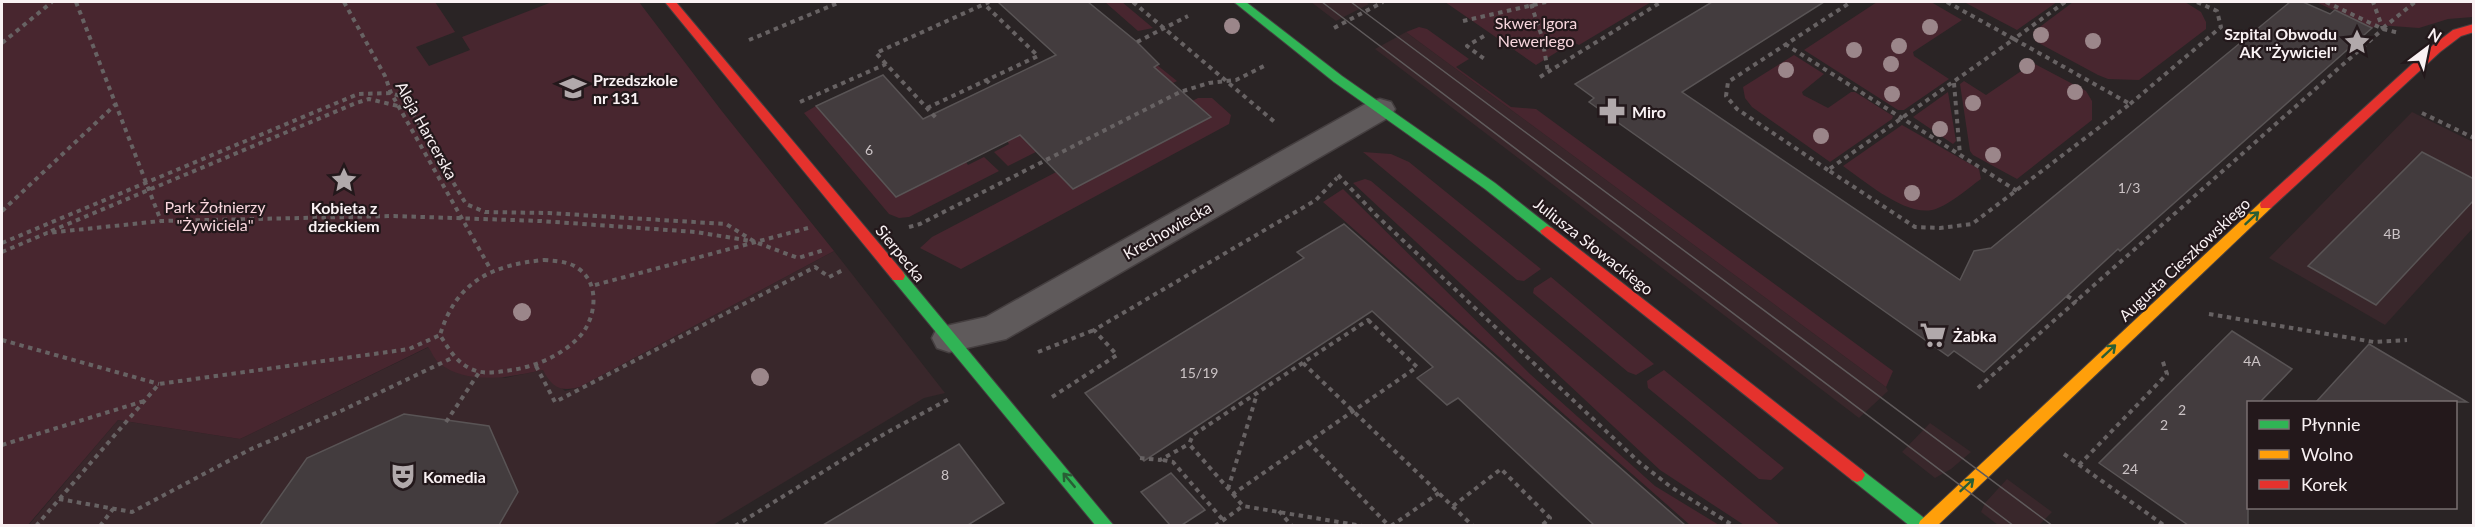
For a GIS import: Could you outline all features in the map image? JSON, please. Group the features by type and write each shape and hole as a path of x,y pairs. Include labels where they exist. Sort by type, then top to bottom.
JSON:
{"street":[{"name":"Sierpecka","path":"670,2 1106,525"},
{"name":"Juliusza Słowackiego","path":"1239,2 1380,109 1490,186 1924,525"},
{"name":"Augusta Cieszkowskiego","path":"1924,525 2436,49 2457,33 2474,28"},
{"name":"Krechowiecka","path":"949,338 994,329 1380,109"}],"path":[{"path":"2,43 52,2"},
{"path":"76,2 161,221"},
{"name":"Aleja Harcerska","path":"344,2 385,76 398,106 491,270"},
{"path":"757,37 837,2"},
{"path":"938,120 876,52 989,2"},
{"path":"1133,2 1280,126"},
{"path":"1342,24 1383,2"},
{"path":"1463,21 1546,2"},
{"path":"1540,76 1661,2"},
{"path":"1851,2 1728,82 1726,96 1737,109 1827,170 1914,227 1925,229 1972,224 2130,104 2222,27 2217,11 2197,2"},
{"path":"1947,2 2130,104"},
{"path":"1827,170 2065,2"},
{"path":"2326,2 2383,29"},
{"path":"2373,2 2383,29"},
{"path":"1978,388 2415,2"},
{"path":"927,108 1038,56 984,4"},
{"path":"1531,4 1542,38 1548,72"},
{"path":"1137,42 1188,16"},
{"path":"1484,36 1467,46 1487,61"},
{"path":"1785,44 2017,191"},
{"path":"47,233 161,221 394,216 541,221 696,232 755,242 798,258 882,230 920,224 1180,92 1209,83 1228,82 1242,78 1273,61"},
{"path":"809,98 886,64"},
{"path":"986,80 992,86"},
{"path":"1954,82 1960,155"},
{"path":"2,243 358,94 391,93 403,97 466,204 473,209 485,212 549,213 726,224 755,242"},
{"path":"2,252 356,103 369,99 398,106"},
{"path":"2,211 116,104"},
{"path":"2415,110 2474,138"},
{"path":"1030,356 1094,330 1316,200 1339,176 1347,172"},
{"path":"1339,176 1376,215 1640,463 1671,487 1734,525"},
{"path":"594,285 812,227"},
{"path":"536,366 555,402 815,267 829,277 878,253"},
{"path":"528,260 567,261 584,271 594,285 594,314 578,338 536,366 492,373 469,369 452,358 440,335 448,308 470,284 491,270 528,260"},
{"path":"2067,296 2077,302"},
{"path":"2200,312 2374,342 2407,340"},
{"path":"1163,460 1190,444 1193,435 1368,320 1417,367 1232,495"},
{"path":"1050,398 1117,356 1094,330"},
{"path":"2,340 159,384 409,349 440,335"},
{"path":"59,499 132,512 251,449 343,410 452,358"},
{"path":"1303,363 1473,525"},
{"path":"446,422 480,371"},
{"path":"36,525 159,384"},
{"path":"735,525 886,433 959,393"},
{"path":"1228,489 1257,394"},
{"path":"2,445 145,400"},
{"path":"1308,442 1390,525 1439,493"},
{"path":"1190,444 1243,506 1362,525"},
{"path":"2055,447 2165,525"},
{"path":"1140,458 1148,461 1173,462 1222,520"},
{"path":"1453,506 1501,470 1550,518 1541,525"},
{"path":"1215,525 1243,506"},
{"path":"100,525 113,509"},
{"path":"1279,511 1292,525"}],"shaded area":[{"path":"1311,2 1365,2 1369,4 1336,21"},
{"path":"1406,32 1886,387 1888,391 1859,418 1375,49"},
{"path":"2412,112 2473,142 2473,228 2385,325 2269,258"},
{"path":"834,251 945,393 924,398 713,525 28,526 118,420 240,439 429,347 505,378 543,370 565,391 580,387"},
{"path":"1930,423 1971,452 1951,469 1935,478 1902,452"},
{"path":"2007,479 2052,512 2039,525 1998,525 1981,512 1985,503"}],"green space":[{"name":"Park Żołnierzy \"Żywiciela\"","path":"2,2 435,2 455,32 416,47 429,66 470,50 462,37 552,2 639,2 721,110 834,251 580,387 562,389 550,381 543,370 490,378 463,375 439,363 428,347 240,439 118,420 28,525 2,525"},
{"path":"1105,2 1122,2 1153,28 1138,31"},
{"name":"Skwer Igora Newerlego","path":"1445,2 1651,2 1579,45 1573,42 1536,65"},
{"path":"1877,2 1931,2 1962,20 1913,52 1914,56 1949,79 1904,110 1898,110 1804,50"},
{"path":"1964,2 2057,2 2017,30"},
{"path":"2073,2 2185,2 2201,12 2206,22 2206,29 2139,80 2108,79 2035,41 2038,38 2033,32"},
{"path":"2316,2 2473,2 2473,17 2448,19 2419,28 2378,25 2372,28"},
{"path":"1419,27 1427,29 1469,59 1456,67 1511,107 1536,109 1893,371 1886,387 1406,32"},
{"path":"1794,55 1824,74 1802,92 1803,95 1828,108 1851,92 1855,92 1893,116 1892,119 1830,162 1752,107 1745,98 1743,87"},
{"path":"2033,63 2086,91 2092,101 2092,120 2017,179 1973,155 1970,151 1960,84 1964,81 1986,95"},
{"path":"1157,65 1177,81 1008,166 994,152 1009,144 1007,141"},
{"path":"1948,92 1956,141 1953,144 1913,117"},
{"path":"1198,98 1212,98 1231,115 1229,124 961,269 920,248 932,237"},
{"path":"816,106 896,197 966,162 968,165 984,157 999,171 909,217 899,218 889,214 804,113"},
{"path":"1902,125 1979,169 1981,179 1949,202 1927,211 1914,209 1888,198 1843,166"},
{"path":"1363,152 1391,154 1409,162 1541,269 1524,281 1517,280"},
{"path":"1365,179 1371,181 1780,525 1744,525 1660,470 1353,183"},
{"path":"1343,189 1530,374 1655,486 1719,525 1690,525 1323,202"},
{"path":"1551,277 1654,364 1636,375 1628,372 1533,293 1534,288"},
{"path":"1664,370 1784,468 1771,480 1759,479 1648,388 1647,381"}],"building":[{"path":"998,2 1088,2 1137,42 1159,64 1154,67 1211,117 1073,189 1020,135 896,197 816,106 883,75 923,119 1056,55"},
{"path":"1712,2 1824,2 1682,92 1960,280 1974,251 1991,248 2290,2 2303,2 2330,14 2335,10 2372,28 2120,251 2118,249 1984,372 1954,351 1948,356 1589,102 1594,98 1575,84"},
{"path":"2422,152 2474,179 2474,200 2376,305 2308,266"},
{"path":"1344,224 1685,525 1594,525 1458,398 1447,405 1417,378 1433,367 1372,311 1144,461 1085,393 1304,258 1297,252"},
{"path":"2232,331 2292,369 2261,401 2247,401 2248,525 2188,525 2099,463"},
{"path":"2369,344 2467,402 2457,401 2317,401"},
{"name":"Komedia","path":"404,414 489,426 518,492 499,525 260,525 307,458"},
{"path":"959,444 1004,503 968,525 823,525"},
{"path":"1171,473 1205,510 1182,525 1170,525 1141,492"}],"tram line":[{"path":"1322,2 2014,526"},
{"path":"1351,2 2053,526"}],"traffic: fast":[{"path":"1239,2 1338,79 1490,186 1547,231"},
{"path":"898,276 1106,526"},
{"path":"1857,475 1922,526"}],"traffic: slow":[{"path":"1926,526 2266,205"}],"traffic: jam":[{"path":"670,2 898,276"},
{"path":"2266,205 2436,49 2457,33 2474,28"},
{"path":"1547,231 1857,475"}],"place":[{"name":"Szpital Obwodu AK \"Żywiciel\"","path":"2357,42"},
{"name":"Przedszkole nr 131","path":"573,88"},
{"name":"Miro","path":"1612,111"},
{"name":"Kobieta z dzieckiem","path":"344,180"},
{"name":"Żabka","path":"1933,335"},
{"name":"Komedia","path":"403,476"}]}
